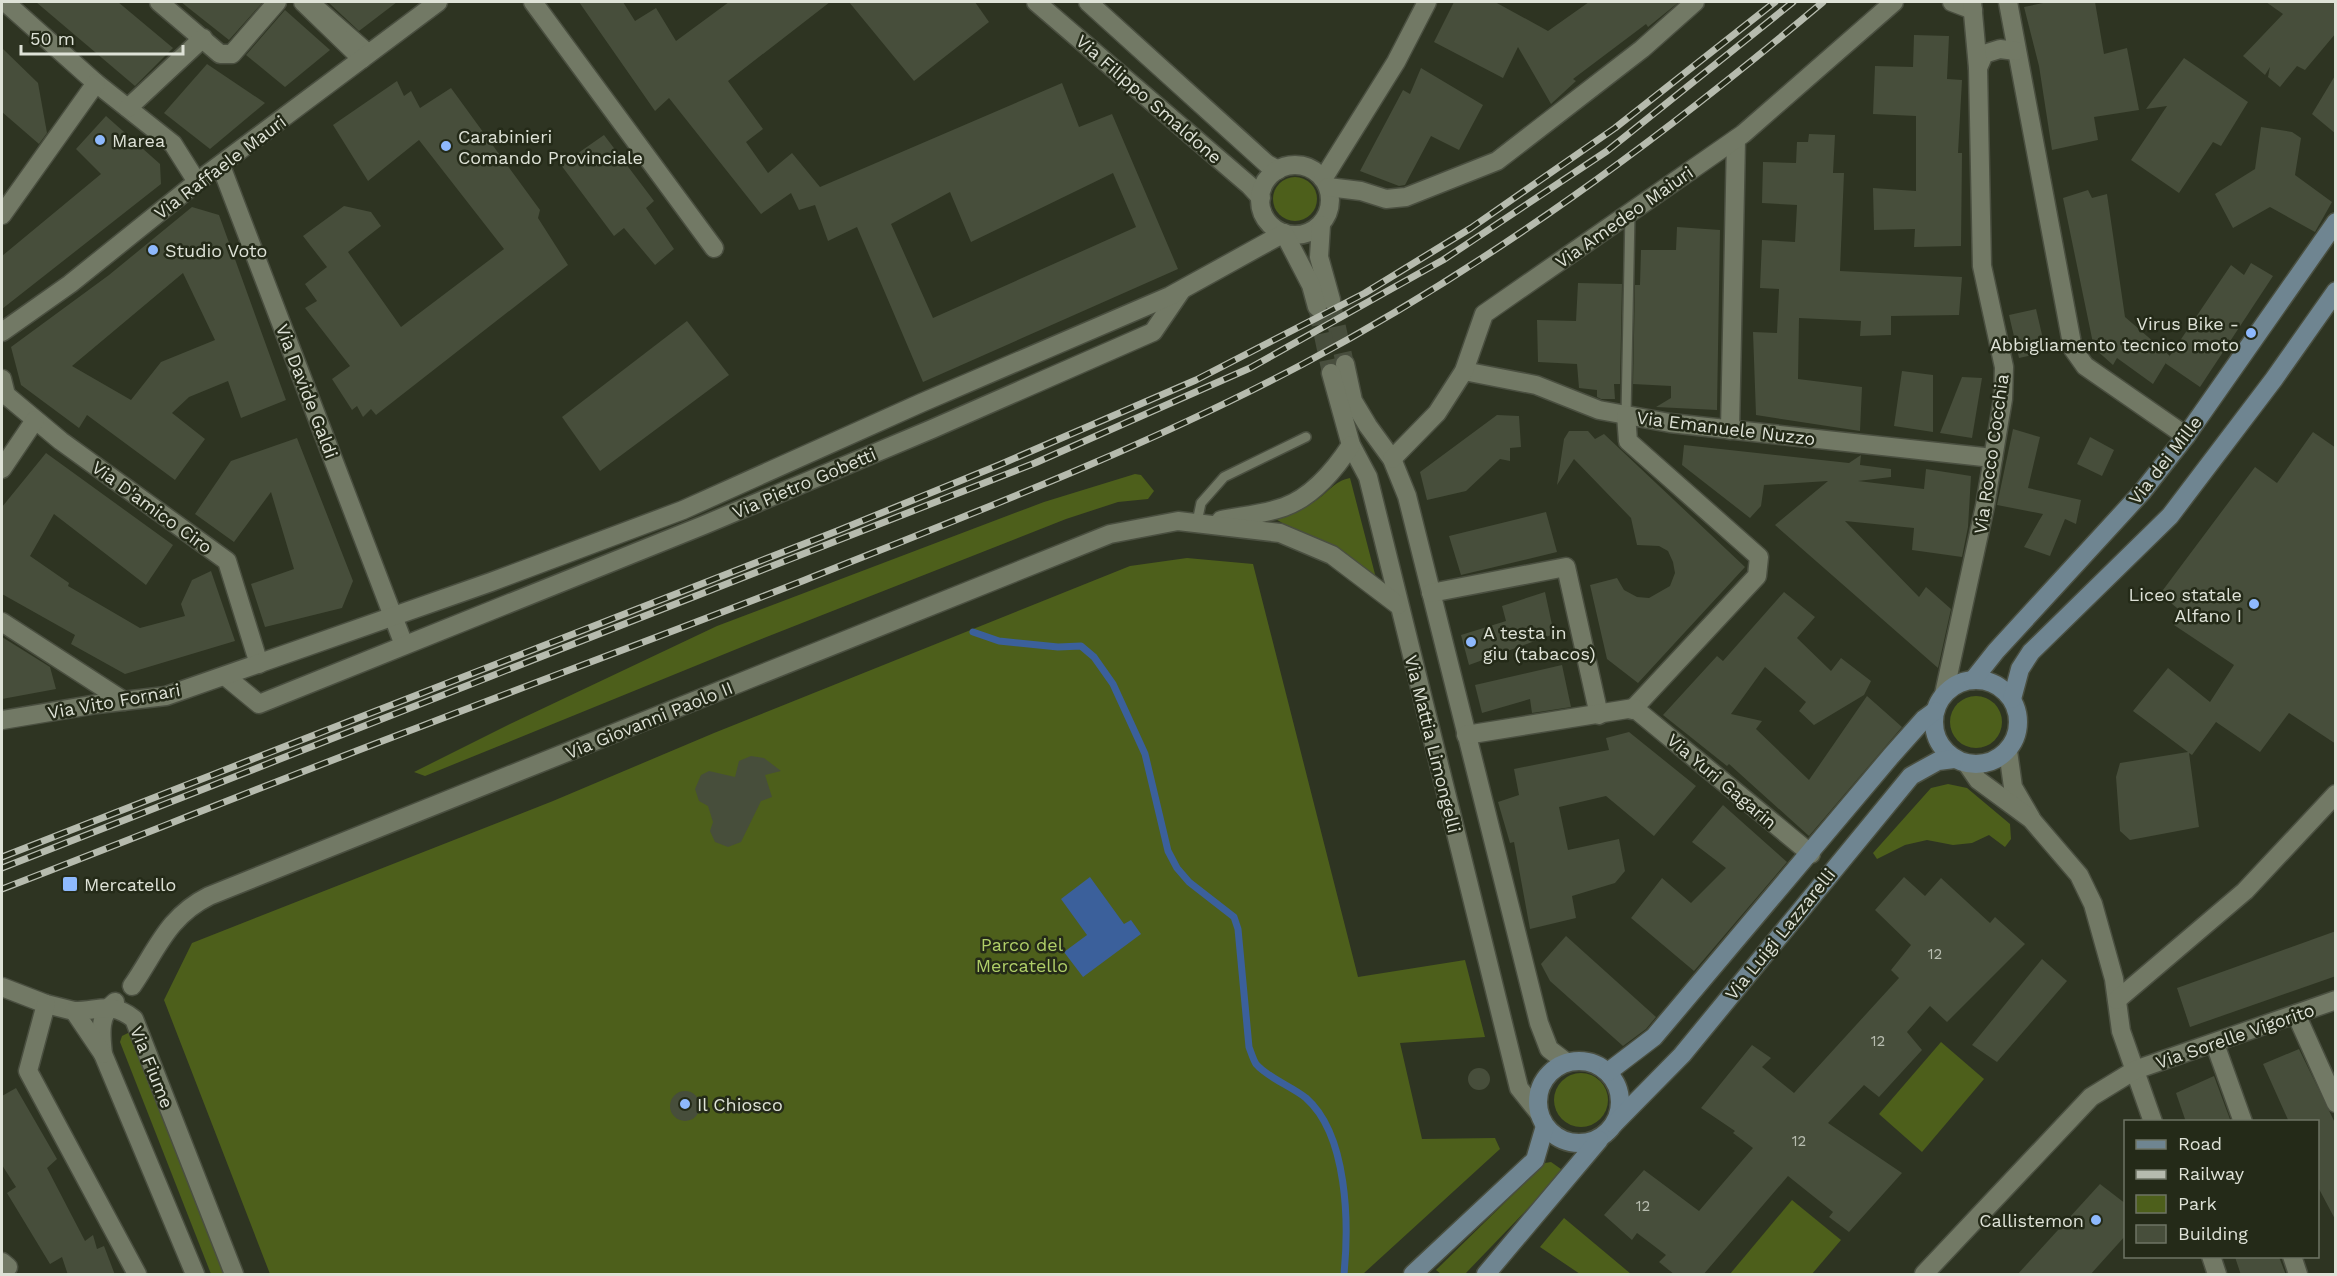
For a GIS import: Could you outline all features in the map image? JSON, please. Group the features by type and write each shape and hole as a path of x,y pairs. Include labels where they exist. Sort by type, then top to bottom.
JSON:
{"street":[{"path":"6,2 96,82 173,144 197,182"},
{"path":"159,2 220,54 231,54 277,2"},
{"path":"303,2 367,55"},
{"name":"Via Raffaele Mauri","path":"2,332 70,284 197,182 438,2"},
{"path":"533,2 714,248"},
{"name":"Via Filippo Smaldone","path":"1036,2 1249,185 1261,198"},
{"name":"Via Filippo Smaldone","path":"1088,2 1267,164 1278,170"},
{"path":"1326,183 1396,62 1427,2"},
{"path":"1326,183 1386,199 1406,197 1497,161 1642,49 1695,2"},
{"name":"Via Amedeo Maiuri","path":"1392,459 1437,413 1464,371 1484,314 1736,139 1894,2"},
{"path":"1952,2 1973,6"},
{"path":"2008,2 2073,349 2085,366 2186,436"},
{"name":"Via Rocco Cocchia","path":"1944,694 1971,575 2003,399 2004,367 1982,266 1978,68 1973,6"},
{"path":"128,108 203,38"},
{"path":"1978,68 1984,54 2000,49 2016,51"},
{"path":"2,214 96,82"},
{"path":"1730,430 1736,139"},
{"path":"1284,234 1305,234 1320,225 1327,215 1330,201 1326,183 1317,172 1298,165 1278,170 1266,183 1261,198 1267,220 1284,234 1311,285 1324,304 1319,257 1320,225"},
{"name":"Via Davide Galdi","path":"221,166 405,645"},
{"name":"Via dei Mille","path":"1973,680 1996,651 2142,492 2186,436 2336,222"},
{"name":"Via Pietro Gobetti","path":"393,616 722,493 931,398 1182,290 1284,234"},
{"name":"Via Pietro Gobetti","path":"405,645 943,424 1153,332 1182,290"},
{"name":"Via dei Mille","path":"2012,699 2020,669 2031,652 2169,516 2274,379 2336,291"},
{"name":"Via Mattia Limongelli","path":"1542,1119 1519,1088 1368,477 1352,445 1338,369 1353,401 1392,459 1407,496 1539,1023 1549,1049 1566,1062"},
{"name":"Via Emanuele Nuzzo","path":"1464,371 1536,385 1599,410 1626,415 1730,430 1993,458"},
{"name":"Via D'amico Ciro","path":"2,379 6,395 61,441 227,561 259,664"},
{"path":"931,398 943,424"},
{"path":"1466,735 1633,709 1757,576 1759,557 1628,441 1626,415"},
{"path":"2,469 36,420"},
{"name":"Via Giovanni Paolo II","path":"1202,522 1285,507 1306,494 1334,470 1352,445"},
{"name":"Via Giovanni Paolo II","path":"109,1007 132,986 174,920 190,906 209,896 1110,534 1178,521 1202,522 1280,533 1312,545 1349,566 1398,605"},
{"path":"625,531 634,552"},
{"path":"1431,593 1566,567 1599,715"},
{"name":"Via Vito Fornari","path":"2,720 166,696 393,616"},
{"path":"2,622 124,701"},
{"path":"225,676 259,704 405,645"},
{"path":"1960,761 1989,763 2008,751 2015,739 2019,726 2018,712 2012,699 1995,685 1973,680 1953,687 1944,694 1935,711 1934,724 1937,738 1944,750 1960,761 1978,780 2031,819"},
{"name":"Via Yuri Gagarin","path":"1633,709 1811,854"},
{"name":"Via Luigi Lazzarelli","path":"1608,1072 1654,1037 1811,854 1891,756 1924,719 1935,711"},
{"path":"2008,751 2013,787 2031,819 2079,874 2093,904 2114,979 2121,1031 2152,1120"},
{"name":"Via Luigi Lazzarelli","path":"1614,1124 1682,1054 1911,776 1938,761 1960,761"},
{"path":"2117,1000 2245,891 2336,794"},
{"path":"132,986 130,1002 134,1019"},
{"path":"2,987 46,1004 74,1011 109,1007"},
{"name":"Via Sorelle Vigorito","path":"1924,1275 2091,1097 2135,1070 2336,1000"},
{"path":"46,1004 28,1071 137,1275"},
{"name":"Via Fiume","path":"195,1275 103,1054 101,1024 109,1007 119,1009 134,1019 234,1275"},
{"path":"74,1011 103,1054"},
{"path":"2296,1014 2336,1103"},
{"path":"2215,1044 2242,1120"},
{"path":"1413,1275 1535,1160 1542,1119 1537,1100 1546,1076 1566,1062 1588,1061 1608,1072 1619,1092 1618,1114 1614,1124 1486,1275"},
{"path":"1542,1119 1563,1141 1577,1143 1599,1140"},
{"path":"2211,1258 2217,1275"},
{"path":"2292,1258 2298,1275"}],"lane":[{"path":"316,2 367,55"},
{"path":"1626,415 1630,213"},
{"path":"1202,522 1201,503 1224,477 1306,437"}],"green space":[{"path":"1295,177 1304,178 1311,183 1316,190 1316,208 1311,215 1304,220 1295,221 1286,220 1279,215 1274,208 1273,199 1274,190 1279,183 1286,178"},
{"path":"1135,474 1141,475 1154,491 1148,499 1118,502 1066,519 754,642 425,776 414,772 717,626 1044,502"},
{"path":"1350,478 1376,578 1274,518 1310,504 1335,484"},
{"name":"Parco del Mercatello","path":"1187,558 1253,564 1358,977 1465,960 1485,1037 1400,1043 1422,1139 1495,1138 1500,1149 1363,1274 270,1274 164,1000 192,943 553,801 714,733 1130,566"},
{"path":"1971,696 1981,696 1995,703 2002,722 1995,741 1981,748 1971,748 1961,744 1954,737 1950,727 1950,717 1954,707 1961,700"},
{"path":"1948,784 1967,788 2010,824 2011,839 2005,847 1989,835 1972,843 1953,845 1927,840 1905,845 1877,859 1873,853 1931,788"},
{"path":"128,1033 133,1035 226,1274 211,1274 120,1042 122,1036"},
{"path":"1941,1042 1984,1079 1922,1152 1879,1114"},
{"path":"1576,1073 1586,1073 1596,1077 1604,1085 1608,1100 1604,1115 1596,1123 1586,1127 1576,1127 1566,1123 1558,1115 1554,1105 1554,1095 1558,1085 1566,1077"},
{"path":"1551,1162 1561,1169 1559,1176 1465,1274 1441,1274 1436,1270 1545,1163"},
{"path":"1792,1200 1841,1240 1812,1274 1730,1274"},
{"path":"1564,1218 1631,1274 1580,1274 1540,1247"}],"water":[{"path":"1090,877 1124,924 1131,920 1141,934 1083,977 1064,952 1087,935 1061,899"}],"building":[{"path":"36,2 118,2 173,48 135,86"},
{"path":"181,2 263,2 229,40"},
{"path":"328,2 397,2 359,31"},
{"path":"579,2 623,2 635,21 656,8 676,41 729,2 830,2 728,81 763,129 746,142 768,173 792,153 820,187 1062,83 1079,127 1112,114 1178,269 923,382 857,227 828,241 815,205 799,210 791,193 761,214 669,98 655,111","holes":["1113,173 1136,227 933,318 891,224 950,192 971,242"]},
{"path":"849,2 975,2 989,22 914,81"},
{"path":"1454,2 1495,2 1548,31 1589,2 1679,2 1648,27 1646,24 1573,79 1576,81 1551,104 1518,47 1503,78 1434,42"},
{"path":"2048,2 2095,2 2104,54 2127,48 2139,110 2094,117 2098,140 2052,150 2039,66 2024,7"},
{"path":"2266,2 2336,2 2336,33 2305,70 2297,66 2280,87 2268,77 2270,67 2265,75 2243,56 2283,14"},
{"path":"285,10 330,50 285,87 246,55"},
{"path":"1914,35 1949,36 1947,79 1962,80 1958,153 1962,153 1961,246 1914,247 1915,229 1874,230 1873,188 1916,191 1916,116 1873,114 1875,66 1913,67"},
{"path":"2,48 38,83 47,133 39,144 2,112"},
{"path":"2184,58 2248,102 2221,146 2213,142 2179,193 2131,160 2167,106 2146,109"},
{"path":"207,64 265,103 210,149 164,113"},
{"path":"1421,68 1483,105 1459,150 1431,136 1405,185 1399,186 1360,171 1403,90 1410,94"},
{"path":"2336,74 2336,134 2312,114"},
{"path":"397,81 404,96 411,91 420,108 451,88 540,210 538,218 568,265 376,415 371,409 363,417 357,406 352,410 332,379 350,366 305,308 317,301 305,284 327,267 303,236 344,206 371,212 381,226 348,252 401,327 504,249 419,140 368,181 333,125"},
{"path":"106,116 160,164 161,184 2,309 2,256 101,174 76,149"},
{"path":"2261,127 2292,132 2301,138 2295,175 2332,202 2315,232 2270,207 2233,228 2215,194 2255,169"},
{"path":"1809,134 1835,135 1833,173 1844,173 1840,271 1962,277 1959,315 1891,316 1891,335 1860,336 1861,321 1799,318 1798,379 1862,387 1860,431 1756,415 1753,332 1777,333 1779,289 1760,288 1762,240 1795,242 1797,205 1762,203 1763,162 1796,163 1797,142 1808,142"},
{"path":"604,135 654,201 646,208 674,249 655,265 624,228 614,236 561,165"},
{"path":"2088,190 2092,198 2107,194 2125,317 2170,356 2153,384 2117,358 2113,365 2094,348 2063,198"},
{"path":"192,207 219,215 286,400 241,418 228,381 189,397 172,413 205,439 175,480 87,415 79,428 21,385 11,347 109,275","holes":["183,273 215,340 161,362 131,400 72,366"]},
{"path":"1677,227 1720,230 1717,410 1656,407 1671,398 1671,386 1633,384 1635,285 1640,285 1641,250 1676,250"},
{"path":"2251,263 2273,276 2200,387 2165,363 2231,265 2244,275"},
{"path":"1578,283 1622,284 1620,384 1614,384 1615,399 1601,399 1597,397 1597,390 1579,388 1577,364 1538,362 1537,320 1576,321"},
{"path":"2036,309 2046,352 2019,358 2009,315"},
{"path":"687,321 729,375 600,471 562,417"},
{"path":"1902,371 1933,375 1933,432 1894,426"},
{"path":"1962,377 1982,378 1972,438 1940,433"},
{"path":"1497,415 1519,416 1521,447 1510,448 1510,461 1500,459 1466,491 1427,500 1420,472"},
{"path":"2013,429 2040,437 2028,488 2081,500 2076,524 2065,519 2050,556 2024,547 2043,514 1997,505"},
{"path":"1569,431 1588,431 1595,439 1604,434 1745,567 1638,683 1607,659 1590,585 1617,578 1624,590 1637,597 1649,598 1670,586 1675,573 1673,562 1668,551 1659,546 1637,545 1631,518 1574,459 1557,485 1564,439"},
{"path":"2313,432 2336,448 2336,744 2289,713 2260,752 2216,722 2192,755 2189,753 2199,827 2130,840 2120,831 2116,777 2120,763 2188,752 2133,711 2168,668 2210,702 2234,665 2174,625 2183,613 2160,594 2255,467 2277,483"},
{"path":"2090,437 2114,450 2102,476 2077,464"},
{"path":"297,438 353,581 342,608 265,627 251,584 294,569 271,492 234,542 195,514 231,461"},
{"path":"1684,445 1849,463 1861,455 1860,465 1891,469 1891,477 1858,481 1924,489 1926,469 1971,476 1968,527 1962,557 1912,550 1914,528 1845,521 1919,597 1926,587 1951,609 1938,668 1775,525 1828,481 1764,485 1761,506 1750,518 1682,465"},
{"path":"46,453 173,545 146,585 54,514 30,556 69,583 68,586 140,628 185,616 181,604 192,580 211,571 235,641 125,674 71,644 75,635 2,594 2,507"},
{"path":"1546,512 1557,552 1461,575 1449,536"},
{"path":"1545,592 1554,634 1469,665 1461,635 1506,621 1502,606"},
{"path":"1784,592 1815,617 1797,638 1831,671 1841,658 1871,681 1864,695 1814,725 1799,711 1806,702 1765,667 1731,714 1762,721 1756,729 1809,780 1867,696 1902,727 1809,836 1729,764 1727,766 1663,715 1717,656 1723,661"},
{"path":"2,637 50,667 56,689 2,699"},
{"path":"1562,665 1571,707 1532,713 1530,699 1482,713 1475,685"},
{"path":"1629,732 1696,786 1654,836 1606,796 1559,807 1568,850 1619,839 1625,871 1615,883 1572,896 1576,918 1530,929 1514,842 1510,843 1498,802 1519,795 1514,769 1609,750 1606,738"},
{"path":"751,756 764,758 781,771 765,775 772,797 761,801 741,842 728,847 715,842 710,831 713,822 708,806 699,801 695,789 701,775 709,771 735,777 739,761"},
{"path":"1723,805 1787,862 1694,971 1631,918 1662,878 1691,903 1726,868 1692,842"},
{"path":"1904,877 1925,896 1941,878 1990,923 1995,917 2025,944 1947,1022 1930,1006 1907,1032 1922,1050 1879,1097 1864,1085 1828,1123 1902,1173 1849,1232 1829,1217 1833,1212 1788,1176 1703,1275 1675,1275 1659,1262 1666,1255 1637,1233 1632,1240 1604,1215 1644,1170 1699,1211 1753,1148 1733,1133 1735,1131 1701,1108 1752,1045 1771,1058 1762,1067 1794,1093 1899,978 1891,970 1911,945 1875,910"},
{"path":"2336,931 2336,976 2190,1027 2177,988"},
{"path":"1566,936 1656,1017 1646,1029 1623,1046 1550,981 1541,964"},
{"path":"2042,959 2067,981 1997,1062 1972,1045"},
{"path":"2299,1049 2336,1125 2336,1221 2319,1189 2319,1120 2288,1120 2263,1064"},
{"path":"1479,1068 1489,1075 1490,1079 1483,1089 1479,1090 1469,1083 1468,1079 1475,1069"},
{"path":"2214,1076 2230,1120 2185,1120 2176,1093"},
{"path":"16,1088 57,1159 47,1168 85,1241 93,1235 97,1249 104,1246 115,1275 68,1275 62,1257 50,1264 7,1193 16,1187 2,1165 2,1096"},
{"name":"Il Chiosco","path":"685,1091 696,1095 700,1106 696,1117 685,1121 674,1117 670,1106 674,1095"},
{"name":"Callistemon","path":"2100,1184 2124,1202 2124,1237 2090,1275 2017,1275"},
{"path":"2235,1258 2279,1258 2286,1275 2241,1275"}],"waterway":[{"path":"973,632 999,641 1058,647 1081,646 1094,657 1113,684 1145,754 1168,851 1177,868 1189,882 1234,917 1238,929 1249,1047 1255,1062 1267,1074 1306,1098 1320,1114 1330,1134 1343,1181 1346,1231 1344,1274"}],"tunnel":[{"path":"1331,300 1345,364"},
{"path":"1317,307 1331,373"}],"railway":[{"path":"2,857 837,531 999,465 1196,380 1365,293 1471,228 1615,128 1775,2"},
{"path":"2,868 1035,463 1250,368 1443,260 1607,151 1793,2"},
{"path":"2,889 931,530 1057,479 1242,395 1373,325 1441,285 1507,242 1636,150 1762,53 1823,2"}],"place":[{"name":"Marea","path":"100,140"},
{"name":"Carabinieri Comando Provinciale","path":"446,146"},
{"name":"Studio Voto","path":"153,250"},
{"name":"Virus Bike - Abbigliamento tecnico moto","path":"2251,333"},
{"name":"Liceo statale Alfano I","path":"2254,604"},
{"name":"A testa in giu (tabacos)","path":"1471,642"},
{"name":"Mercatello","path":"70,884"},
{"name":"Il Chiosco","path":"685,1104"},
{"name":"Callistemon","path":"2096,1220"}]}
